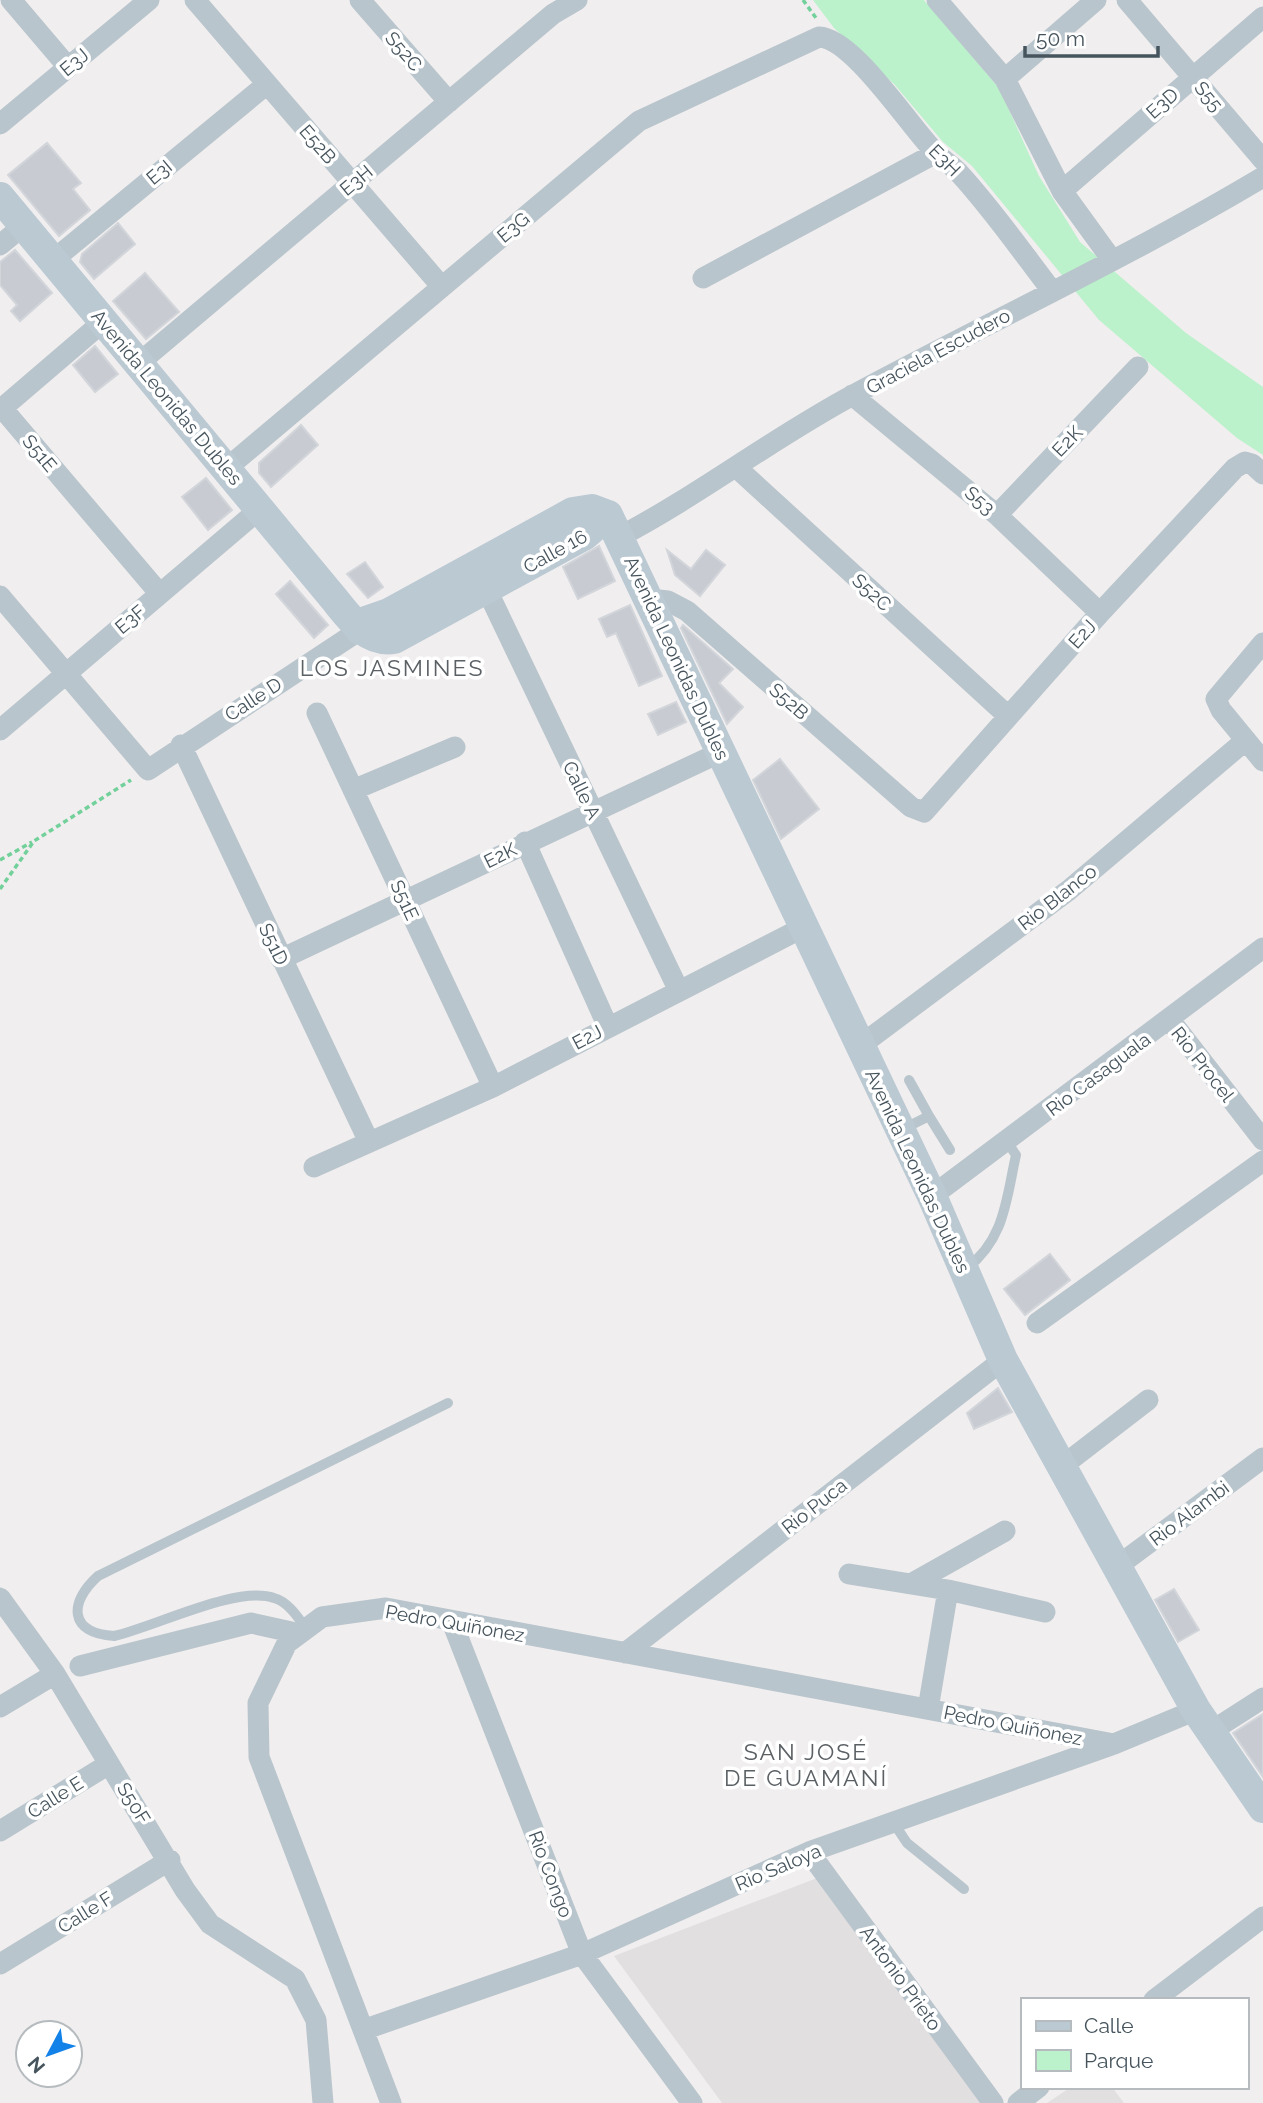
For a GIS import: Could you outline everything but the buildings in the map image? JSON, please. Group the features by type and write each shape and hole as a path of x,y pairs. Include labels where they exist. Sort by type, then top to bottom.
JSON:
{"main road":[{"name":"Avenida Leonidas Dubles","path":"0,197 360,630"},
{"name":"Calle 16","path":"592,509 614,526 597,527 394,639 375,638 360,630 366,621 389,613 573,512 592,509"},
{"name":"Avenida Leonidas Dubles","path":"614,526 932,1196 1003,1360 1115,1568 1203,1721 1263,1808"}],"street":[{"path":"11,0 68,67"},
{"name":"E3J","path":"0,124 149,0"},
{"name":"E52B","path":"195,0 442,287"},
{"name":"S52C","path":"360,0 449,102"},
{"name":"E3H","path":"139,363 449,102 547,7 577,0"},
{"path":"937,0 1005,79 1062,191 1112,260"},
{"path":"1005,79 1096,0"},
{"name":"S55","path":"1127,0 1263,160"},
{"name":"E3D","path":"1062,191 1263,17"},
{"name":"E3G","path":"227,468 639,121 819,37 830,37"},
{"name":"E3H","path":"830,37 884,89 936,153 960,175 1052,291"},
{"name":"E3I","path":"52,261 267,84"},
{"path":"704,278 936,153"},
{"name":"Graciela Escudero","path":"614,526 671,510 852,395 1112,260 1263,177"},
{"path":"0,245 23,226"},
{"path":"1,409 104,321"},
{"name":"E2K","path":"997,515 1138,367"},
{"name":"S53","path":"852,395 997,515 1100,613"},
{"name":"S51E","path":"1,409 160,594"},
{"name":"S52C","path":"737,468 1008,716"},
{"name":"E2J","path":"924,812 1100,613 1235,468 1254,468"},
{"name":"E3F","path":"0,730 261,508"},
{"name":"Calle A","path":"486,588 679,991"},
{"path":"0,596 148,769"},
{"name":"S52B","path":"649,599 668,601 687,611 911,807 924,812"},
{"name":"Calle D","path":"148,769 360,630"},
{"path":"1263,643 1216,699 1221,710 1263,761"},
{"name":"S51E","path":"317,713 493,1087"},
{"name":"Rio Blanco","path":"861,1045 1069,890 1246,740"},
{"name":"S51D","path":"181,745 369,1142"},
{"path":"353,790 455,747"},
{"name":"E2K","path":"281,959 721,752"},
{"path":"525,842 608,1027"},
{"name":"E2J","path":"314,1167 493,1087 804,927"},
{"name":"Rio Casaguala","path":"932,1196 1263,948"},
{"name":"Rio Procel","path":"1170,1020 1263,1140"},
{"path":"1037,1323 1263,1161"},
{"name":"Rio Puca","path":"625,1653 1003,1360"},
{"path":"1061,1468 1148,1400"},
{"name":"Rio Alambi","path":"1115,1568 1263,1458"},
{"path":"911,1584 1005,1531"},
{"path":"849,1574 948,1590 1045,1612"},
{"path":"928,1709 948,1590"},
{"name":"S50F","path":"0,1598 55,1674 170,1860 185,1890 211,1924 295,1979 316,2020 323,2103"},
{"name":"Pedro Quiñonez","path":"301,1630 322,1617 386,1608 1114,1744"},
{"name":"Rio Congo","path":"452,1622 582,1954 692,2103"},
{"path":"80,1666 251,1623 301,1630"},
{"path":"301,1630 286,1643 268,1676 258,1703 259,1757 391,2103"},
{"path":"0,1707 55,1674"},
{"name":"Rio Saloya","path":"363,2030 582,1954 809,1852 1114,1744 1203,1721 1263,1698"},
{"name":"Calle E","path":"0,1831 109,1764"},
{"name":"Antonio Prieto","path":"809,1852 993,2103"},
{"name":"Calle F","path":"0,1964 170,1860"},
{"path":"1157,1998 1263,1917"},
{"path":"1018,2103 1036,2089"}],"lane":[{"path":"908,1080 950,1150"},
{"path":"901,1130 929,1116"},
{"path":"964,1270 980,1258 997,1236 1016,1155 1007,1142"},
{"path":"301,1630 290,1608 277,1598 259,1595 228,1600 114,1636 100,1635 85,1628 78,1618 76,1605 84,1588 98,1576 448,1403"},
{"path":"893,1822 907,1843 964,1889"}],"path":[{"path":"0,860 148,769"},
{"path":"0,889 34,841"}],"shaded area":[{"path":"817,1878 981,2103 722,2103 614,1956"},
{"path":"1068,2089 1114,2089 1124,2103 1047,2103"}],"green space":[{"path":"813,0 924,0 999,88 1039,176 1080,242 1186,333 1263,387 1263,455 1237,438 1099,320 972,166 943,142 894,84 834,28"}],"district":[{"name":"LOS JASMINES","path":"392,667"},
{"name":"SAN JOSÉ DE GUAMANÍ","path":"806,1764"}]}
